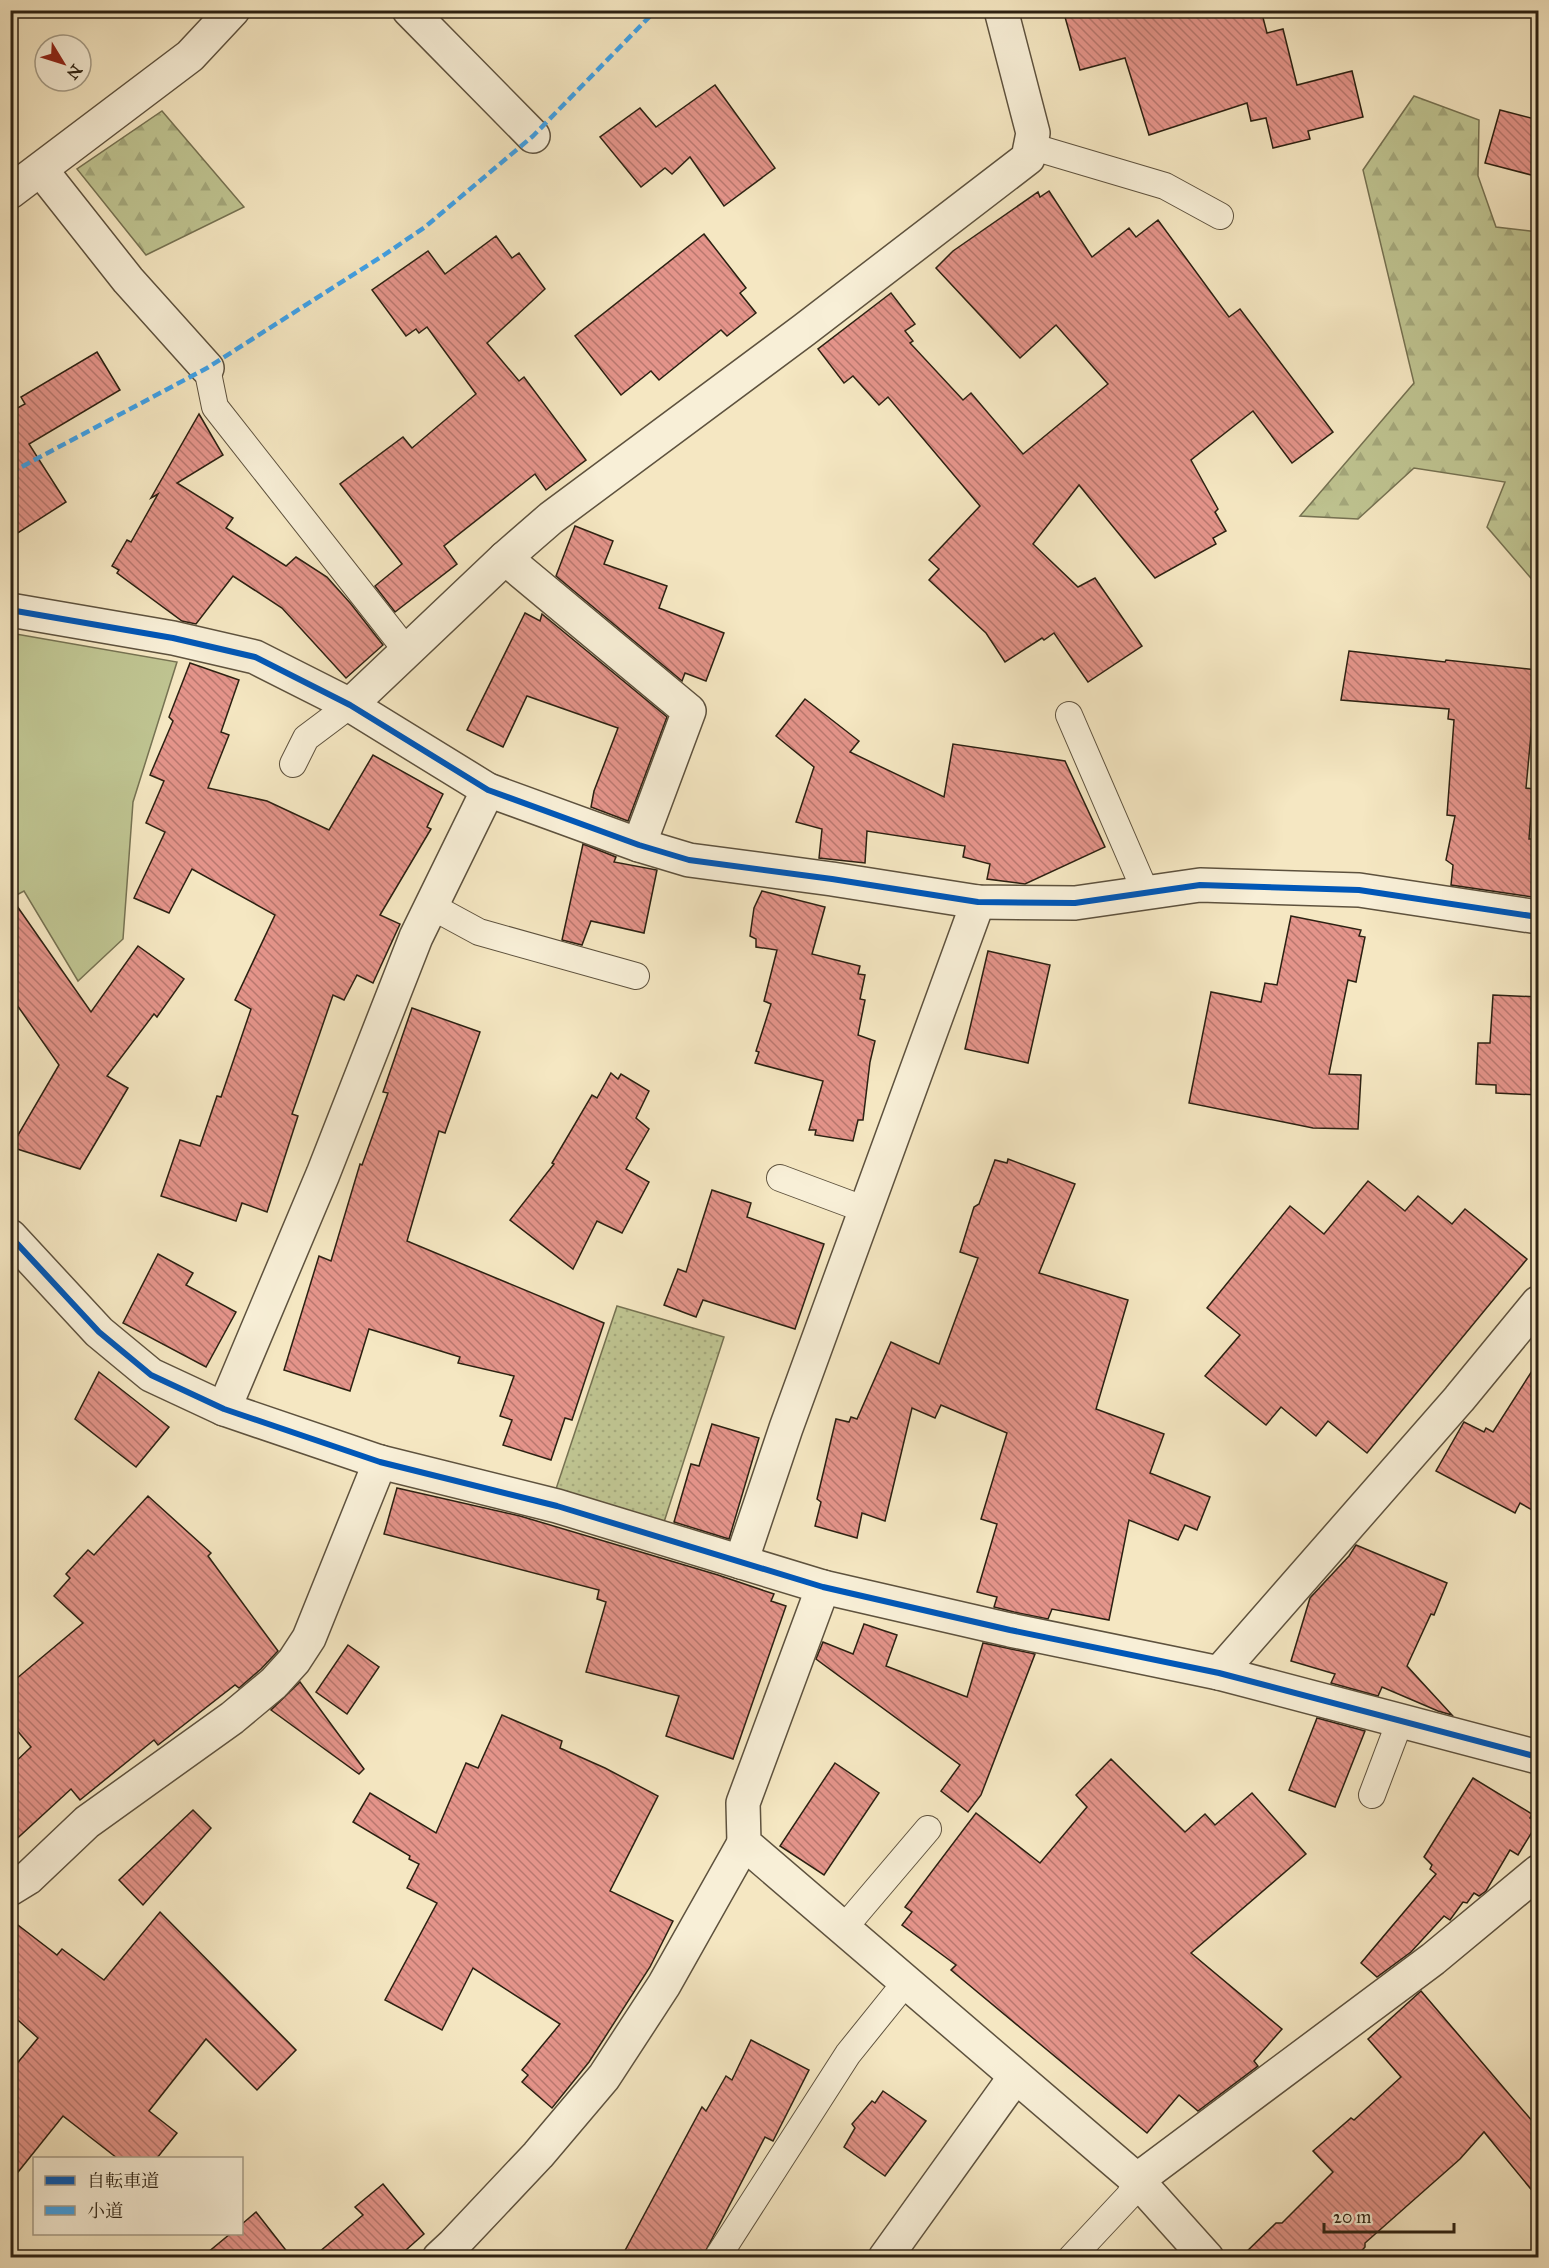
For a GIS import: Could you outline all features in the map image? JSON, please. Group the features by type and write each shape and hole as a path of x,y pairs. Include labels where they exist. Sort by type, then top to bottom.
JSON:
{"street":[{"path":"10,192 190,56 233,10"},
{"path":"409,10 533,136"},
{"path":"350,705 505,558 551,518 804,330 1028,158 1033,133 1001,10"},
{"path":"41,170 129,280 207,368"},
{"path":"505,558 689,711 639,845"},
{"path":"10,610 173,638 255,657 350,705 488,790 639,845 689,860 978,902 1075,903 1200,885 1359,890 1539,917"},
{"path":"224,1409 323,1174 416,937 488,790"},
{"path":"741,1562 786,1428 978,902"},
{"path":"10,1236 99,1332 151,1375 224,1409 380,1462 557,1506 823,1587 1010,1630 1219,1673 1539,1757"},
{"path":"1219,1673 1460,1399 1539,1303"},
{"path":"10,1888 28,1878 87,1822 232,1718 274,1683 294,1661 309,1638 380,1462"},
{"path":"451,2253 604,2077 664,1985 744,1843 743,1803 823,1587"},
{"path":"744,1843 1137,2180 1207,2258"},
{"path":"1137,2180 1433,1959 1539,1872"},
{"path":"885,2258 1016,2077"}],"lane":[{"path":"1030,146 1165,186 1220,216"},
{"path":"207,368 215,407 407,651"},
{"path":"293,764 306,738 350,705"},
{"path":"1069,715 1146,892"},
{"path":"431,906 479,932 636,976"},
{"path":"780,1178 866,1210"},
{"path":"1372,1794 1400,1721"},
{"path":"843,1929 928,1829"},
{"path":"717,2258 848,2054 906,1982"},
{"path":"1071,2258 1129,2196 1137,2180"}],"green space":[{"path":"1414,96 1479,120 1478,176 1496,227 1538,232 1538,584 1487,527 1505,482 1414,468 1358,519 1300,516 1414,383 1363,170"},
{"path":"162,111 244,207 146,255 77,169"},
{"path":"10,633 177,662 133,802 123,939 78,981 24,891 11,898"},
{"path":"617,1306 724,1337 664,1522 556,1489"}],"building":[{"path":"1063,10 1261,10 1267,33 1283,29 1297,85 1352,71 1363,117 1308,131 1310,139 1273,148 1266,118 1251,121 1247,103 1149,135 1125,58 1080,70"},
{"path":"715,85 775,168 724,206 690,157 672,174 665,168 641,187 600,137 640,108 656,127"},
{"path":"1500,110 1539,120 1539,177 1485,163"},
{"path":"1049,191 1092,257 1129,228 1136,237 1158,220 1229,317 1240,309 1333,432 1292,463 1253,411 1191,460 1218,509 1215,512 1226,531 1213,538 1216,544 1155,578 1079,485 1033,544 1078,587 1095,578 1142,646 1088,682 1054,633 1044,640 1042,638 1005,662 986,633 929,580 939,569 929,560 980,506 888,397 879,405 853,376 844,383 818,349 891,293 915,324 905,331 913,341 910,343 963,400 971,393 1023,454 1108,384 1056,325 1020,358 936,268 953,251 1038,192 1040,197"},
{"path":"704,234 746,288 740,293 756,313 727,336 721,330 659,380 651,371 621,395 575,336"},
{"path":"496,236 512,258 519,253 545,289 487,343 519,381 524,377 586,460 546,490 535,474 444,546 457,564 395,612 375,586 402,564 340,484 403,437 412,448 476,394 427,327 419,333 416,329 406,336 372,290 428,251 445,274"},
{"path":"97,352 120,390 29,444 66,502 10,538 10,412 25,404 21,397"},
{"path":"199,414 223,455 177,483 233,518 226,528 286,566 296,557 327,577 351,604 383,645 346,678 282,608 233,576 196,624 182,621 117,573 119,570 112,566 127,540 131,542 158,494 151,498"},
{"path":"575,526 613,541 604,564 667,586 659,608 724,633 706,681 685,673 682,681 556,576"},
{"path":"525,613 540,621 542,614 667,717 628,821 591,807 594,791 618,728 527,696 503,747 467,730"},
{"path":"1349,651 1537,670 1526,788 1533,789 1529,839 1537,839 1532,897 1451,885 1453,865 1446,860 1455,816 1447,815 1454,720 1448,719 1449,709 1341,700"},
{"path":"190,663 239,680 221,732 229,735 208,788 267,801 329,830 373,755 443,794 427,827 431,829 380,915 400,924 373,983 357,975 344,1000 333,995 292,1114 298,1116 267,1212 242,1203 236,1221 161,1196 180,1140 200,1146 217,1096 221,1097 251,1009 235,1000 275,915 192,869 169,913 134,898 165,832 146,823 164,781 150,775 173,721 169,717"},
{"path":"805,699 859,741 850,752 944,797 953,744 1065,761 1105,847 1025,884 987,879 990,864 963,857 965,846 867,831 865,863 819,858 822,829 796,822 814,767 776,736"},
{"path":"583,844 616,857 614,862 657,870 644,933 591,921 582,945 562,940"},
{"path":"762,891 825,907 812,954 860,966 858,974 865,975 860,999 865,1000 858,1035 875,1041 863,1120 858,1120 853,1141 815,1135 816,1130 809,1130 823,1081 755,1063 759,1052 756,1051 771,1004 764,1001 777,950 756,947 756,939 750,936 754,908"},
{"path":"10,896 91,1012 138,946 184,979 157,1017 154,1014 107,1076 128,1088 80,1169 11,1147 59,1065 10,995"},
{"path":"1291,916 1361,930 1359,936 1365,937 1356,982 1348,980 1329,1074 1361,1075 1358,1129 1313,1128 1189,1103 1211,992 1261,1002 1265,983 1277,985"},
{"path":"988,951 1050,965 1028,1063 965,1049"},
{"path":"1493,995 1539,997 1539,1095 1496,1093 1496,1085 1476,1084 1478,1043 1490,1043"},
{"path":"412,1008 480,1032 445,1133 439,1131 407,1241 604,1323 572,1420 565,1418 551,1460 503,1445 512,1420 500,1416 514,1376 458,1363 460,1357 369,1329 350,1391 284,1370 319,1256 331,1261 360,1164 362,1165 388,1093 383,1092"},
{"path":"611,1073 618,1079 621,1074 649,1091 636,1118 649,1129 626,1169 649,1182 622,1233 597,1221 573,1269 510,1220 554,1164 552,1163 592,1095 597,1098"},
{"path":"1008,1159 1075,1184 1039,1273 1128,1300 1096,1409 1164,1434 1150,1473 1210,1497 1197,1530 1185,1525 1178,1540 1129,1520 1109,1620 1052,1609 1048,1619 1014,1612 994,1607 997,1597 977,1592 997,1524 981,1519 1007,1433 941,1405 935,1418 912,1408 885,1521 862,1513 857,1538 815,1526 821,1502 817,1499 836,1419 849,1422 851,1417 857,1419 891,1342 939,1364 978,1258 960,1252 974,1207 979,1204 995,1160 1007,1163"},
{"path":"1368,1181 1405,1211 1418,1196 1452,1224 1465,1209 1527,1259 1367,1453 1328,1421 1316,1436 1281,1407 1266,1425 1205,1376 1240,1335 1207,1308 1290,1206 1324,1234"},
{"path":"712,1190 751,1203 747,1217 824,1244 795,1329 703,1300 696,1317 664,1305 678,1269 686,1272"},
{"path":"158,1254 193,1273 186,1285 236,1312 206,1367 123,1323"},
{"path":"1539,1360 1539,1514 1520,1503 1515,1513 1436,1471 1464,1422 1484,1432 1486,1428 1493,1432"},
{"path":"99,1372 169,1427 136,1467 75,1419"},
{"path":"712,1424 759,1438 729,1539 674,1522 691,1464 699,1466"},
{"path":"397,1488 520,1516 774,1594 771,1601 786,1606 733,1759 666,1736 679,1696 586,1672 606,1602 597,1599 599,1590 384,1534"},
{"path":"148,1496 211,1553 208,1556 278,1651 239,1688 235,1685 158,1745 154,1740 80,1800 71,1789 10,1845 10,1767 31,1747 10,1722 10,1684 83,1623 54,1596 70,1578 66,1574 88,1550 94,1555"},
{"path":"1356,1545 1447,1583 1434,1615 1431,1614 1407,1666 1452,1715 1382,1687 1378,1696 1331,1683 1335,1674 1291,1661 1310,1598 1349,1556"},
{"path":"864,1624 897,1635 886,1666 967,1697 983,1643 1035,1654 981,1795 968,1812 941,1791 960,1765 816,1659 823,1642 853,1654"},
{"path":"348,1645 379,1667 347,1714 316,1692"},
{"path":"300,1682 364,1769 359,1774 271,1710"},
{"path":"502,1715 562,1741 560,1748 605,1768 658,1796 610,1891 673,1921 650,1967 589,2062 552,2108 522,2082 528,2075 522,2070 560,2024 473,1968 442,2030 385,2000 437,1903 407,1888 419,1864 409,1859 410,1856 353,1822 370,1793 436,1833 466,1763 478,1768"},
{"path":"1317,1718 1365,1731 1335,1807 1289,1790"},
{"path":"1111,1759 1185,1832 1205,1814 1215,1825 1252,1793 1306,1854 1191,1953 1282,2029 1254,2061 1258,2066 1198,2111 1179,2095 1147,2133 951,1970 956,1965 902,1925 912,1912 905,1907 976,1813 1040,1863 1087,1807 1076,1795"},
{"path":"835,1763 879,1793 824,1875 780,1846"},
{"path":"1473,1778 1532,1814 1530,1818 1538,1822 1518,1855 1510,1850 1486,1891 1479,1896 1474,1893 1467,1903 1463,1902 1450,1920 1444,1916 1411,1952 1377,1977 1361,1963 1436,1874 1430,1869 1432,1865 1424,1857"},
{"path":"193,1810 211,1828 143,1905 119,1880"},
{"path":"160,1912 296,2050 257,2090 206,2039 149,2111 177,2133 158,2157 116,2157 63,2116 10,2182 10,2072 38,2038 10,2013 10,1919 57,1955 62,1949 104,1980"},
{"path":"1421,1991 1539,2129 1539,2199 1484,2132 1460,2159 1365,2243 1365,2247 1355,2258 1240,2258 1276,2223 1282,2223 1333,2172 1313,2151 1351,2118 1354,2120 1401,2077 1368,2039"},
{"path":"751,2040 809,2070 773,2141 765,2137 702,2258 621,2258 702,2107 706,2111 726,2076 732,2080"},
{"path":"883,2091 926,2121 885,2176 844,2147 855,2128 852,2124 872,2101 875,2103"},
{"path":"383,2184 424,2234 397,2258 312,2258 363,2215 355,2207"},
{"path":"256,2212 292,2258 201,2258 229,2235 243,2235 243,2223"}],"marked path":[{"path":"10,473 207,368 425,227 533,136 656,10"}],"cycle path":[{"path":"10,610 173,638 255,657 350,705 488,790 639,845 689,860 978,902 1075,903 1200,885 1359,890 1538,917"},
{"path":"10,1236 99,1332 151,1375 224,1409 380,1462 557,1506 823,1587 1010,1630 1219,1673 1538,1757"}]}
